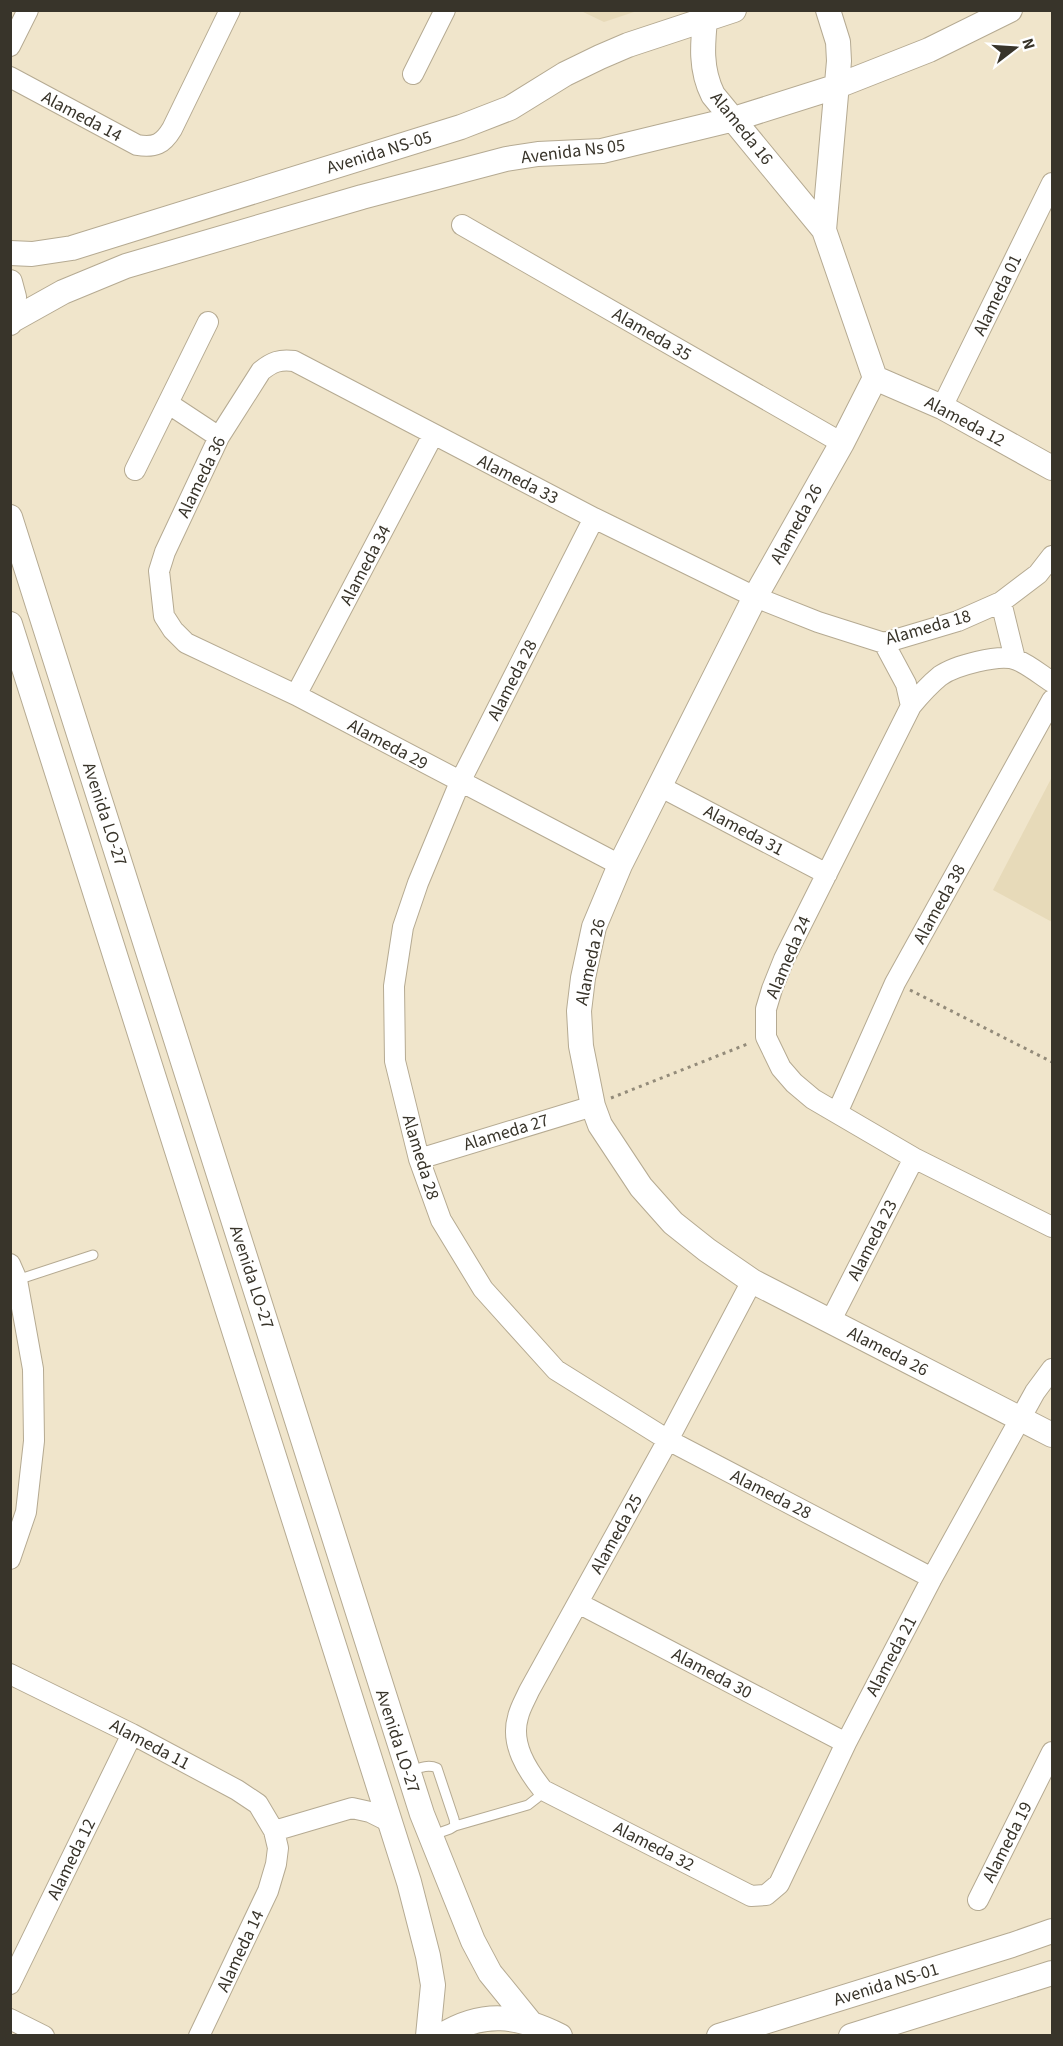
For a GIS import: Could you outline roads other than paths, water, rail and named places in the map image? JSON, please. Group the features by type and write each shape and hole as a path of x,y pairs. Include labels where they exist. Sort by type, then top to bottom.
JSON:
{"street":[{"path":"10,46 28,10"},
{"name":"Alameda 14","path":"10,76 137,145 157,146 172,129 230,10"},
{"path":"413,74 445,10"},
{"name":"Avenida NS-05","path":"10,253 32,254 72,248 462,127 510,108 565,74 600,57 705,15 734,10"},
{"name":"Alameda 16","path":"824,230 838,62 838,42 828,10"},
{"name":"Avenida Ns 05","path":"11,322 63,292 126,266 362,197 506,159 538,154 602,151 734,118 835,87 929,50 1010,10"},
{"name":"Alameda 16","path":"705,15 703,50 706,81 713,95 824,230 875,378"},
{"name":"Alameda 01","path":"942,407 1053,183"},
{"name":"Alameda 35","path":"462,225 842,443"},
{"path":"10,282 14,297 11,322"},
{"path":"135,470 208,322"},
{"name":"Alameda 33","path":"283,359 294,361 594,518 755,597"},
{"name":"Alameda 36","path":"164,616 159,572 165,552 219,438 261,371 270,363 283,359"},
{"name":"Alameda 12","path":"875,378 942,407 1053,468"},
{"name":"Alameda 26","path":"875,378 842,443 755,597 620,865 594,927 583,978 580,1000 581,1046 593,1106 600,1125 641,1187 673,1223 752,1281 1053,1435"},
{"path":"169,404 219,438"},
{"name":"Alameda 34","path":"296,695 433,435"},
{"name":"Avenida LO-27","path":"10,517 430,1835 478,1952 490,1973 529,2021"},
{"name":"Alameda 28","path":"594,518 460,782 418,883 404,927 394,986 395,1061 419,1159 441,1220 483,1288 556,1370 668,1440 932,1578"},
{"name":"Alameda 18","path":"755,597 818,622 884,643 958,621 1002,602 1038,574 1053,556"},
{"path":"1002,602 1015,659 1053,682"},
{"name":"Alameda 29","path":"164,616 173,630 186,643 296,695 620,865"},
{"name":"Avenida LO-27","path":"10,624 409,1882 433,1985 429,2036"},
{"path":"884,643 906,684 911,706"},
{"name":"Alameda 24","path":"1015,659 999,658 970,664 943,674 927,687 911,706 784,959 766,1010 766,1037 781,1068 813,1099 914,1158 1053,1227"},
{"name":"Alameda 38","path":"837,1113 895,983 1053,700"},
{"name":"Alameda 31","path":"661,787 827,874"},
{"name":"Alameda 27","path":"419,1159 593,1106"},
{"name":"Alameda 23","path":"830,1322 914,1158"},
{"path":"10,1559 26,1512 34,1441 33,1369 13,1276"},
{"name":"Alameda 25","path":"543,1790 521,1756 516,1738 517,1718 529,1691 668,1440 752,1281"},
{"name":"Alameda 21","path":"766,1895 779,1884 846,1743 932,1578 1035,1392 1053,1369"},
{"name":"Alameda 30","path":"578,1603 846,1743"},
{"name":"Alameda 11","path":"10,1674 132,1734 258,1804 274,1831 278,1848 276,1864"},
{"name":"Alameda 12","path":"10,1984 132,1734"},
{"name":"Alameda 19","path":"978,1900 1053,1752"},
{"name":"Alameda 32","path":"543,1790 751,1896 766,1895"},
{"path":"274,1831 352,1809 370,1812 390,1822"},
{"name":"Alameda 14","path":"199,2036 268,1891 276,1864"},
{"name":"Avenida NS-01","path":"719,2036 1001,1949 1053,1930"},
{"path":"851,2036 1053,1973"},
{"path":"441,2036 458,2025 493,2017 529,2021 560,2036"},
{"path":"10,2019 44,2036"}],"lane":[{"path":"13,1276 93,1255"},
{"path":"408,1771 424,1766 437,1768 455,1826"},
{"path":"430,1835 528,1804 543,1790"}]}
